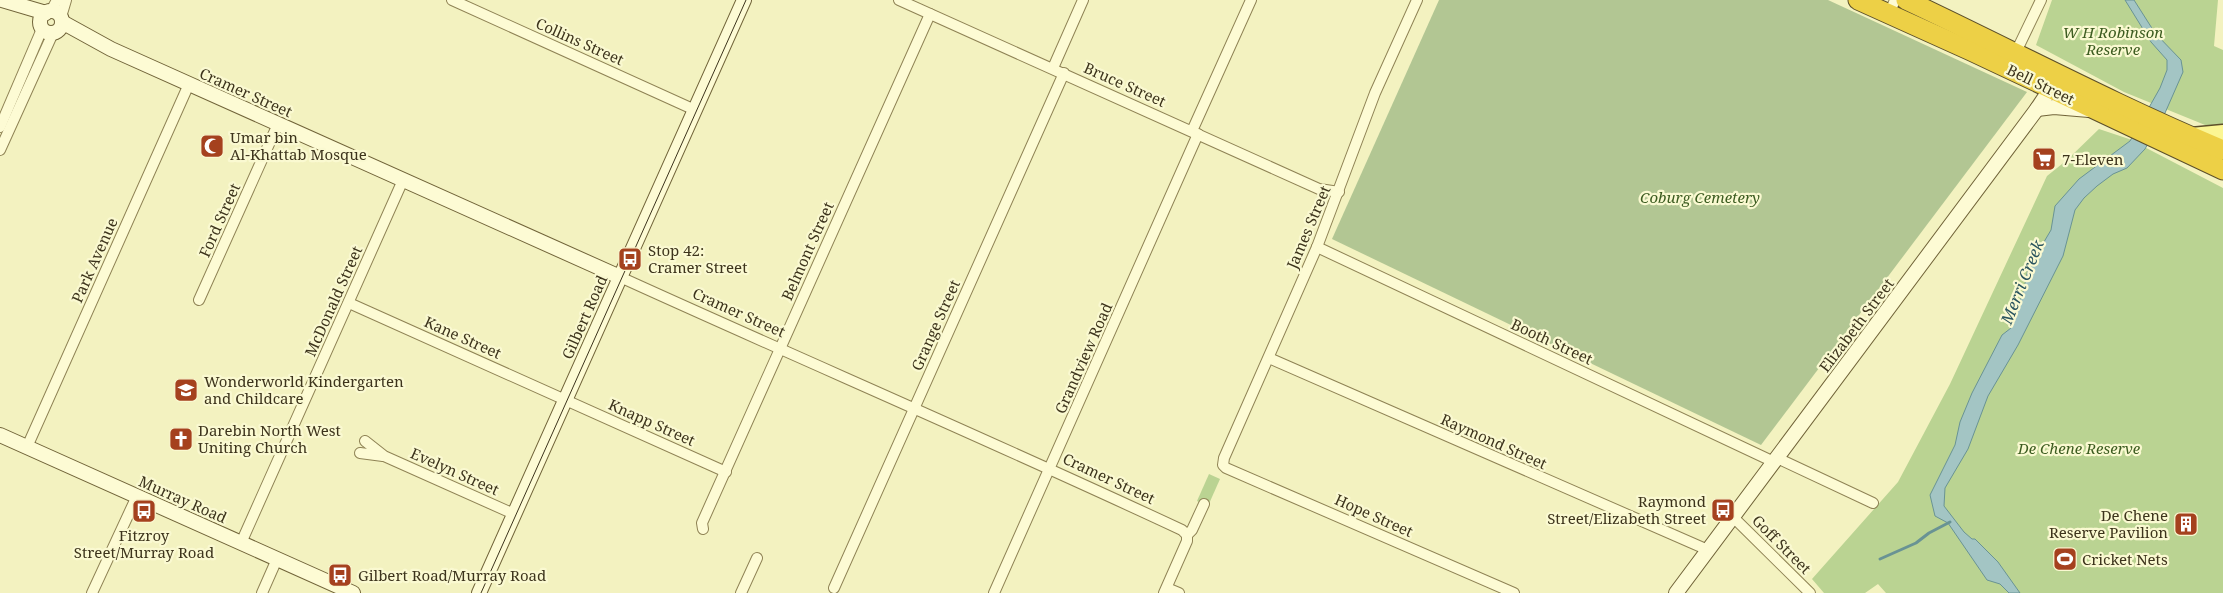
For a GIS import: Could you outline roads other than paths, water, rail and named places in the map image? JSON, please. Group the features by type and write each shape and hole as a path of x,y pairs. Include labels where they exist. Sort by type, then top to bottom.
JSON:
{"highway":[{"name":"Bell Street","path":"1858,0 1892,7 2133,119 2182,139 2223,150"},
{"name":"Bell Street","path":"1906,0 2016,52 2093,110 2133,119"},
{"name":"Bell Street","path":"2182,139 2223,170"}],"main road":[{"path":"2182,139 2223,133"}],"street":[{"name":"Cramer Street","path":"2,0 52,20 111,49 780,348 914,410 1050,469 1182,530 1187,535"},
{"path":"0,150 19,96 52,20 66,0"},
{"name":"Collins Street","path":"452,0 695,110"},
{"name":"Gilbert Road","path":"478,593 744,0"},
{"name":"Bruce Street","path":"900,0 915,3 930,14 1320,189 1339,192"},
{"path":"1053,68 1083,0"},
{"name":"Grandview Road","path":"994,593 1050,469 1251,0"},
{"name":"James Street","path":"1223,465 1224,458 1317,246 1375,93 1417,0"},
{"path":"2016,52 2041,0"},
{"name":"Cramer Street","path":"0,5 52,20"},
{"name":"Belmont Street","path":"702,529 702,523 930,14"},
{"name":"Grange Street","path":"834,588 1064,73"},
{"name":"Elizabeth Street","path":"1676,593 2037,109 2055,82"},
{"name":"Park Avenue","path":"27,447 189,84"},
{"path":"0,127 19,96"},
{"path":"2037,109 2054,107 2093,110"},
{"name":"Ford Street","path":"200,300 278,124"},
{"name":"McDonald Street","path":"241,543 404,180"},
{"name":"Booth Street","path":"1317,246 1775,460 1873,503"},
{"name":"Kane Street","path":"349,303 565,399"},
{"name":"Raymond Street","path":"1269,358 1708,550"},
{"name":"Knapp Street","path":"565,399 726,472"},
{"name":"Murray Road","path":"0,435 353,593"},
{"name":"Evelyn Street","path":"365,441 384,456 514,514"},
{"name":"Evelyn Street","path":"360,453 384,456"},
{"name":"Hope Street","path":"1223,465 1226,468 1514,593"},
{"path":"92,593 136,496"},
{"path":"1179,593 1165,590 1188,541 1187,535 1192,530 1204,504"},
{"name":"Goff Street","path":"1733,516 1810,593"},
{"path":"740,593 757,558"},
{"path":"262,593 277,559"}],"water":[{"path":"2125,0 2134,0 2155,33 2181,60 2183,72 2165,113 2145,149 2127,168 2113,174 2097,186 2075,210 2063,256 2018,345 1988,396 1968,449 1945,488 1944,506 1964,532 1972,539 1975,539 1998,562 2020,593 2009,593 2000,584 1987,580 1948,523 1935,516 1930,495 1955,445 1960,422 1972,393 2002,335 2011,328 2024,289 2028,269 2051,230 2055,206 2079,179 2130,141 2160,88 2167,70 2167,60 2151,42"}],"waterway":[{"path":"1880,559 1916,543 1929,533 1950,522"}],"tram line":[{"path":"481,593 746,0"}],"place":[{"name":"Umar bin Al-Khattab Mosque","path":"212,146"},
{"name":"7-Eleven","path":"2044,159"},
{"name":"Stop 42: Cramer Street","path":"630,259"},
{"name":"Wonderworld Kindergarten and Childcare","path":"186,390"},
{"name":"Darebin North West Uniting Church","path":"181,439"},
{"name":"Raymond Street/Elizabeth Street","path":"1723,510"},
{"name":"Fitzroy Street/Murray Road","path":"144,511"},
{"name":"De Chene Reserve Pavilion","path":"2186,524"},
{"name":"Cricket Nets","path":"2065,559"},
{"name":"Gilbert Road/Murray Road","path":"340,575"}],"park label":[{"name":"W H Robinson Reserve","path":"2113,40"},
{"name":"Coburg Cemetery","path":"1700,197"},
{"name":"De Chene Reserve","path":"2079,448"}],"water label":[{"name":"Merri Creek","path":"2022,282"}]}
